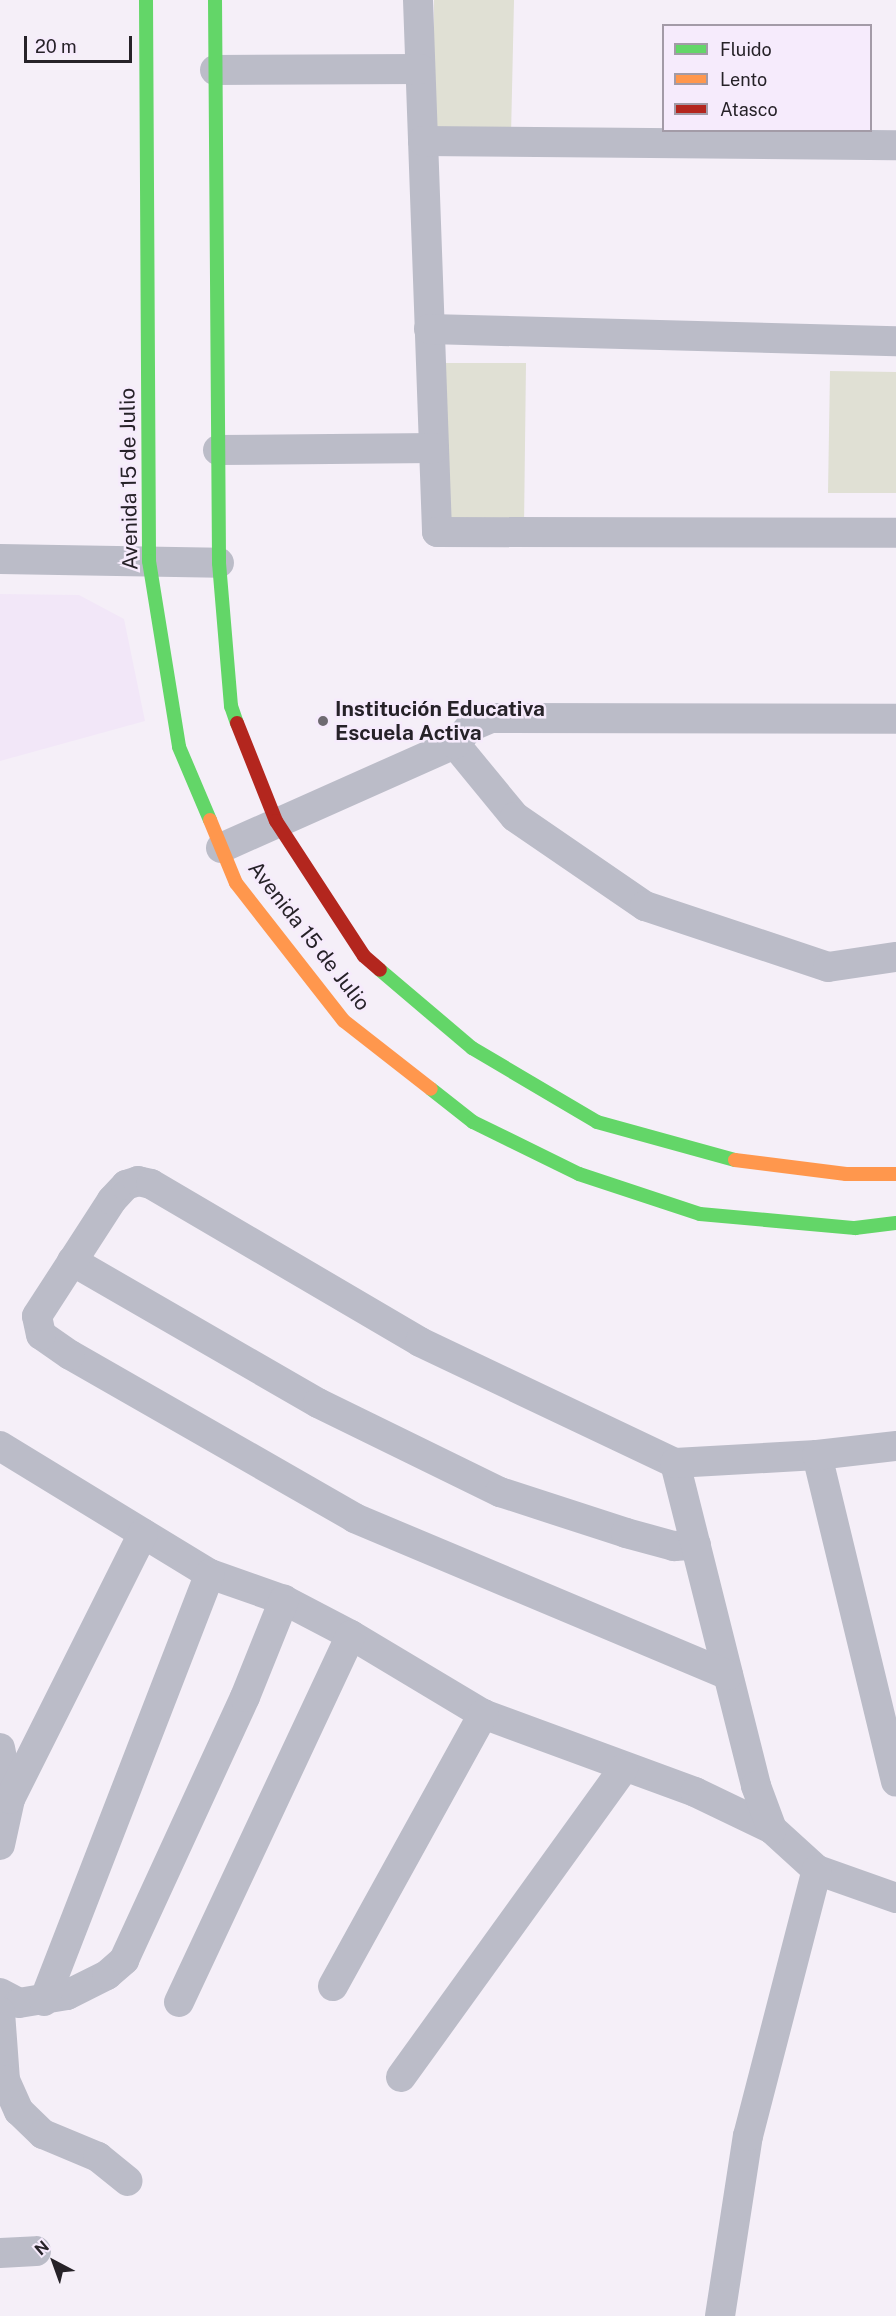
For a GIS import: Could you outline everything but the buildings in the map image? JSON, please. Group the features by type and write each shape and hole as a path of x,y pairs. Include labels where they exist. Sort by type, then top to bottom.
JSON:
{"street":[{"name":"Avenida 15 de Julio","path":"146,0 149,561 179,747 236,883 344,1021 473,1122 579,1174 700,1214 855,1228 896,1223"},
{"name":"Avenida 15 de Julio","path":"215,0 219,562 231,706 276,821 364,956 472,1048 597,1122 719,1158 846,1174 896,1174"},
{"path":"418,0 436,532 896,533"},
{"path":"215,70 420,69"},
{"path":"423,141 896,145"},
{"path":"429,329 896,341"},
{"path":"218,450 434,448"},
{"path":"0,559 219,562"},
{"path":"221,848 276,821 455,744 470,727 491,718 896,719"},
{"path":"455,744 516,817 645,906 828,967 896,957"},
{"path":"728,1675 355,1518 70,1355 41,1335 37,1316 72,1261 126,1185 138,1181 151,1184 420,1342 675,1463 817,1455 896,1446"},
{"path":"72,1261 318,1403 500,1492 626,1533 674,1546 696,1545"},
{"path":"0,1446 210,1574 284,1600 351,1635 483,1714 623,1769 695,1792 772,1830 817,1870 896,1898"},
{"path":"817,1455 896,1782"},
{"path":"675,1463 756,1786 772,1830"},
{"path":"0,1845 9,1799 143,1533"},
{"path":"44,2001 210,1574"},
{"path":"0,1993 19,2003 44,2001 88,1986 124,1960 245,1697 284,1600"},
{"path":"179,2002 351,1635"},
{"path":"333,1986 483,1714"},
{"path":"0,1748 9,1799"},
{"path":"401,2077 623,1769"},
{"path":"720,2316 748,2136 817,1870"},
{"path":"0,2012 5,2080 19,2111 43,2134 98,2157 128,2181"},
{"path":"0,2253 36,2251"}],"shaded area":[{"path":"434,0 514,0 511,135 433,134"},
{"path":"444,363 526,363 524,526 442,525"},
{"path":"830,371 896,372 896,493 828,493"},
{"path":"0,594 79,595 124,619 145,721 0,761"}],"traffic: fast":[{"path":"146,0 149,561 179,747 210,820"},
{"path":"215,0 219,563 231,706 237,723"},
{"path":"380,970 472,1048 597,1122 735,1160"},
{"path":"431,1089 473,1122 579,1174 700,1214 855,1228 896,1223"}],"traffic: slow":[{"path":"210,820 236,883 344,1021 431,1089"},
{"path":"735,1160 846,1174 896,1174"}],"traffic: jam":[{"path":"237,723 276,821 364,956 380,970"}],"place":[{"name":"Institución Educativa Escuela Activa","path":"323,721"}]}
